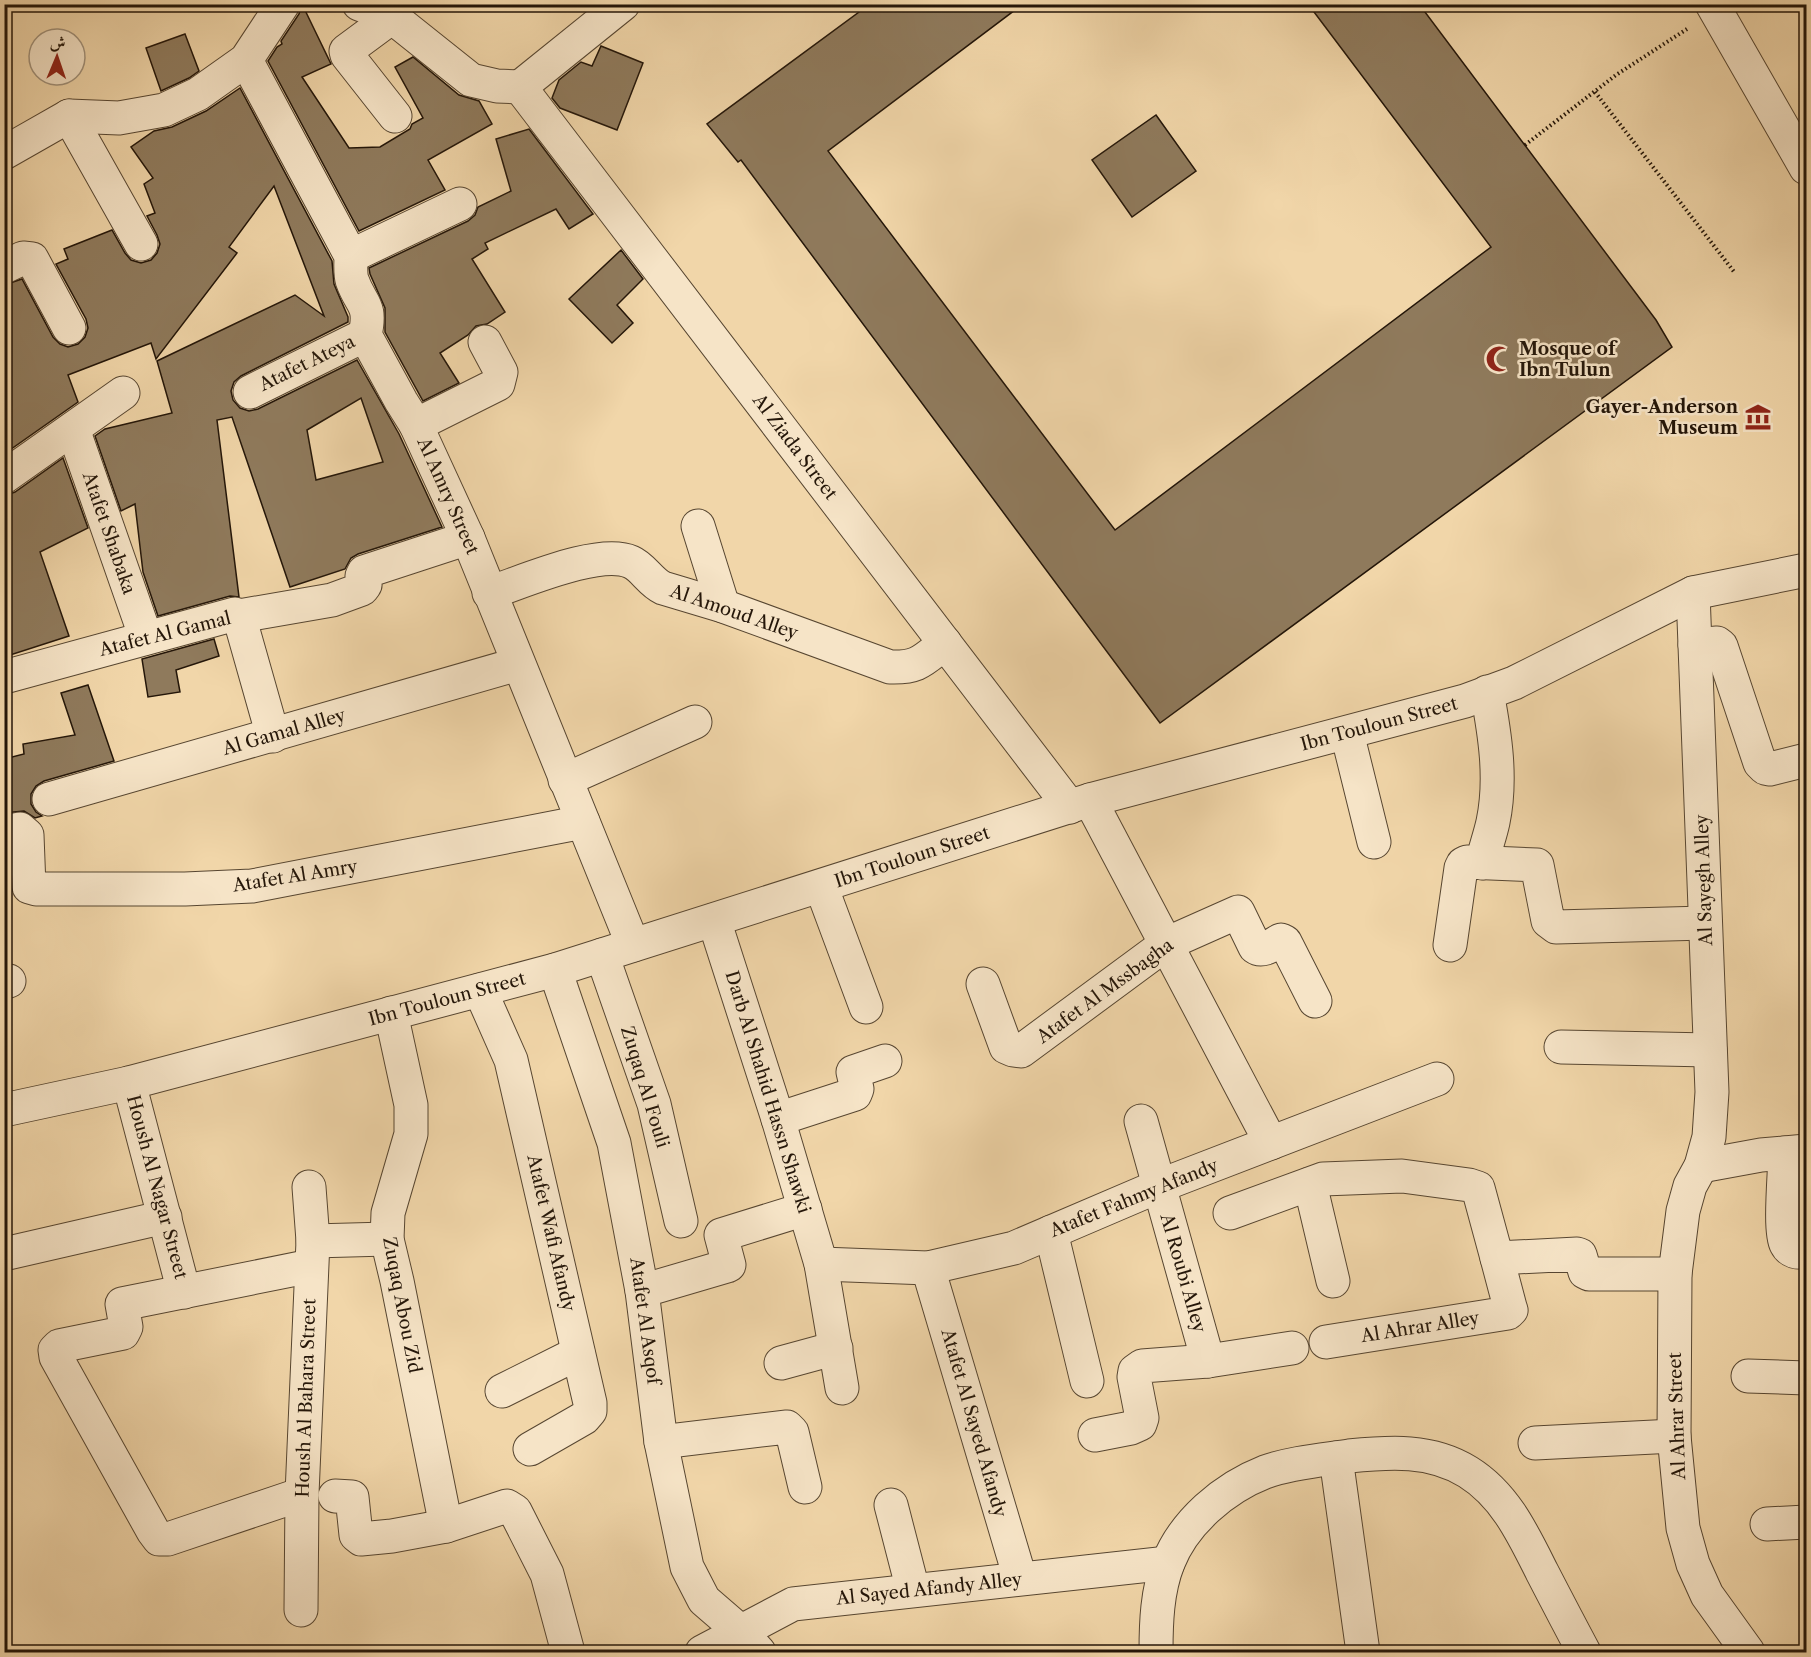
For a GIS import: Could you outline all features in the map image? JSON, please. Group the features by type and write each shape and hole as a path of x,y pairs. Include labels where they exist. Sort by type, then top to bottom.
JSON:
{"street":[{"path":"4,153 69,116 119,118 164,110 198,94 246,60 283,4"},
{"path":"359,4 392,17 471,80 497,86 520,87 623,4"},
{"path":"1713,7 1806,168"},
{"path":"392,17 346,51 346,55 395,116"},
{"name":"Al Amry Street","path":"246,60 351,256 352,278 369,318 365,335 400,401 416,425 468,538 633,945"},
{"name":"Al Ziada Street","path":"520,87 945,643 1080,804 1166,944 1271,1143"},
{"path":"69,116 141,244"},
{"path":"351,256 460,204"},
{"path":"4,267 23,258 32,259 69,328"},
{"name":"Atafet Ateya","path":"250,392 365,335"},
{"path":"416,425 498,384 501,372 485,342"},
{"path":"4,477 123,393"},
{"name":"Atafet Shabaka","path":"73,429 146,638"},
{"path":"698,526 723,606"},
{"path":"239,616 332,600 362,590 365,585 362,576 364,572 468,538"},
{"name":"Al Amoud Alley","path":"489,593 589,560 613,558 633,562 654,584 663,588 723,606 890,667 907,668 917,665 945,643"},
{"name":"Ibn Touloun Street","path":"4,1110 129,1083 555,970 1080,804 1465,701 1514,683 1693,594 1806,570"},
{"name":"Al Sayegh Alley","path":"1693,594 1711,1115 1709,1137 1701,1166"},
{"name":"Atafet Al Gamal","path":"4,677 231,614 239,616 273,736"},
{"path":"1695,645 1717,643 1721,646 1760,763 1770,769 1806,760"},
{"name":"Al Gamal Alley","path":"49,799 518,664"},
{"path":"1482,863 1493,821 1497,778 1495,735 1487,692"},
{"path":"565,780 695,722"},
{"path":"1347,733 1374,842"},
{"name":"Atafet Al Amry","path":"12,831 27,834 29,887 36,889 185,889 252,886 308,877 583,822"},
{"path":"1450,945 1461,868 1467,862 1532,864 1538,867 1548,921 1556,927 1705,922"},
{"path":"821,886 866,1007"},
{"name":"Atafet Al Mssbagha","path":"983,984 1006,1047 1021,1051 1166,944 1238,912 1258,949 1262,950 1281,940 1285,942 1315,1001"},
{"name":"Darb Al Shahid Hassn Shawki","path":"714,920 778,1119 821,1264 842,1388"},
{"name":"Zuqaq Al Fouli","path":"602,955 654,1104 681,1221"},
{"name":"Atafet Al Asqof","path":"555,970 615,1143 642,1291 662,1442 687,1567 704,1600 750,1642"},
{"name":"Atafet Wafi Afandy","path":"480,990 511,1060 590,1402 590,1411 584,1418 530,1449"},
{"name":"Zuqaq Abou Zid","path":"392,1013 411,1105 411,1134 388,1214 387,1239 446,1527"},
{"path":"1561,1047 1710,1050"},
{"path":"778,1119 855,1094 857,1089 853,1072 885,1061"},
{"name":"Atafet Fahmy Afandy","path":"821,1264 928,1268 1014,1248 1159,1186 1437,1079"},
{"name":"Housh Al Nagar Street","path":"129,1083 184,1292"},
{"name":"Al Roubi Alley","path":"1141,1121 1208,1361"},
{"path":"1701,1166 1796,1152 1783,1236 1790,1250 1798,1253 1806,1252"},
{"name":"Al Ahrar Street","path":"1701,1166 1690,1186 1683,1211 1675,1274 1674,1436 1683,1528 1694,1564 1707,1595 1748,1653"},
{"path":"1230,1213 1323,1179 1402,1176 1474,1185 1478,1188 1497,1258 1577,1254 1580,1255 1585,1272 1589,1274 1675,1274"},
{"path":"1310,1184 1333,1281"},
{"name":"Housh Al Bahara Street","path":"301,1610 302,1494 312,1254 309,1187"},
{"path":"642,1291 729,1265 722,1234 805,1209"},
{"path":"4,1254 165,1217"},
{"path":"1051,1232 1088,1381"},
{"path":"302,1494 168,1539 159,1539 56,1357 55,1350 58,1346 123,1333 126,1327 123,1304 184,1292 312,1254 387,1239"},
{"name":"Al Ahrar Alley","path":"1326,1342 1508,1313 1511,1310 1497,1258"},
{"name":"Atafet Al Sayed Afandy","path":"928,1268 1020,1578"},
{"path":"1095,1436 1140,1424 1142,1418 1134,1384 1136,1371 1142,1366 1208,1361 1292,1347"},
{"path":"781,1363 836,1348"},
{"path":"502,1391 578,1353"},
{"path":"1748,1376 1806,1378"},
{"path":"662,1442 787,1427 792,1432 805,1487"},
{"path":"1535,1443 1674,1436"},
{"path":"1156,1653 1156,1624 1160,1594 1168,1563 1181,1539 1204,1510 1233,1488 1265,1472 1336,1458 1406,1453 1437,1457 1468,1472 1495,1494 1516,1521 1584,1653"},
{"path":"1336,1458 1363,1653"},
{"path":"335,1496 352,1497 356,1535 361,1539 446,1527 507,1506 511,1507 547,1574 568,1653"},
{"path":"891,1505 912,1590"},
{"path":"1767,1524 1806,1522"},
{"name":"Al Sayed Afandy Alley","path":"702,1653 750,1642 793,1604 1168,1563"}],"path":[{"path":"1525,145 1616,75 1713,7"},
{"path":"1595,92 1736,273"}],"building":[{"path":"302,4 331,64 302,77 349,148 380,147 410,129 412,124 423,118 395,67 413,57 459,95 479,101 492,124 428,160 445,190 359,231 268,61 277,47 282,44 281,41 299,14"},
{"name":"Mosque of Ibn Tulun","path":"870,4 1023,4 828,151 1115,530 1491,247 1308,4 1419,4 1656,320 1672,347 1160,723 741,160 738,162 707,124"},
{"path":"185,34 199,71 161,91 146,48"},
{"path":"601,46 643,63 617,130 560,108 552,98 559,80 581,62 592,66"},
{"path":"240,88 332,261 334,284 348,317 348,322 241,376 234,382 231,391 233,400 240,408 249,411 258,409 357,360 399,434 442,527 358,554 351,558 345,569 290,587 232,417 217,420 239,597 230,596 158,616 143,572 135,504 121,511 95,436 105,429 172,413 157,361 295,295 324,316 274,186 229,247 237,253 156,359 151,343 68,375 78,402 4,454 4,285 22,279 53,337 60,344 68,347 78,344 85,337 88,328 86,319 56,264 68,259 64,249 112,230 131,260 141,263 151,260 160,244 147,216 155,213 144,184 153,178 131,147 154,131 172,127 206,111","holes":["361,398 383,462 316,480 307,430"]},
{"path":"1156,115 1196,171 1132,217 1092,160"},
{"path":"529,129 593,214 569,229 556,209 485,243 488,249 472,259 505,312 487,324 476,326 468,335 440,353 459,383 423,401 385,332 385,308 369,268 468,221 475,215 478,207 511,191 496,139"},
{"path":"621,250 643,279 617,305 633,323 612,343 569,299"},
{"path":"63,458 88,528 40,552 69,636 4,657 4,496 15,492"},
{"path":"214,639 219,656 176,670 180,692 148,697 142,659"},
{"path":"88,685 114,761 44,781 36,786 31,794 31,804 42,816 35,818 24,811 4,813 4,759 24,754 23,744 75,735 61,693"}],"place":[{"name":"Mosque of Ibn Tulun","path":"1499,359"},
{"name":"Gayer-Anderson Museum","path":"1758,417"}]}
